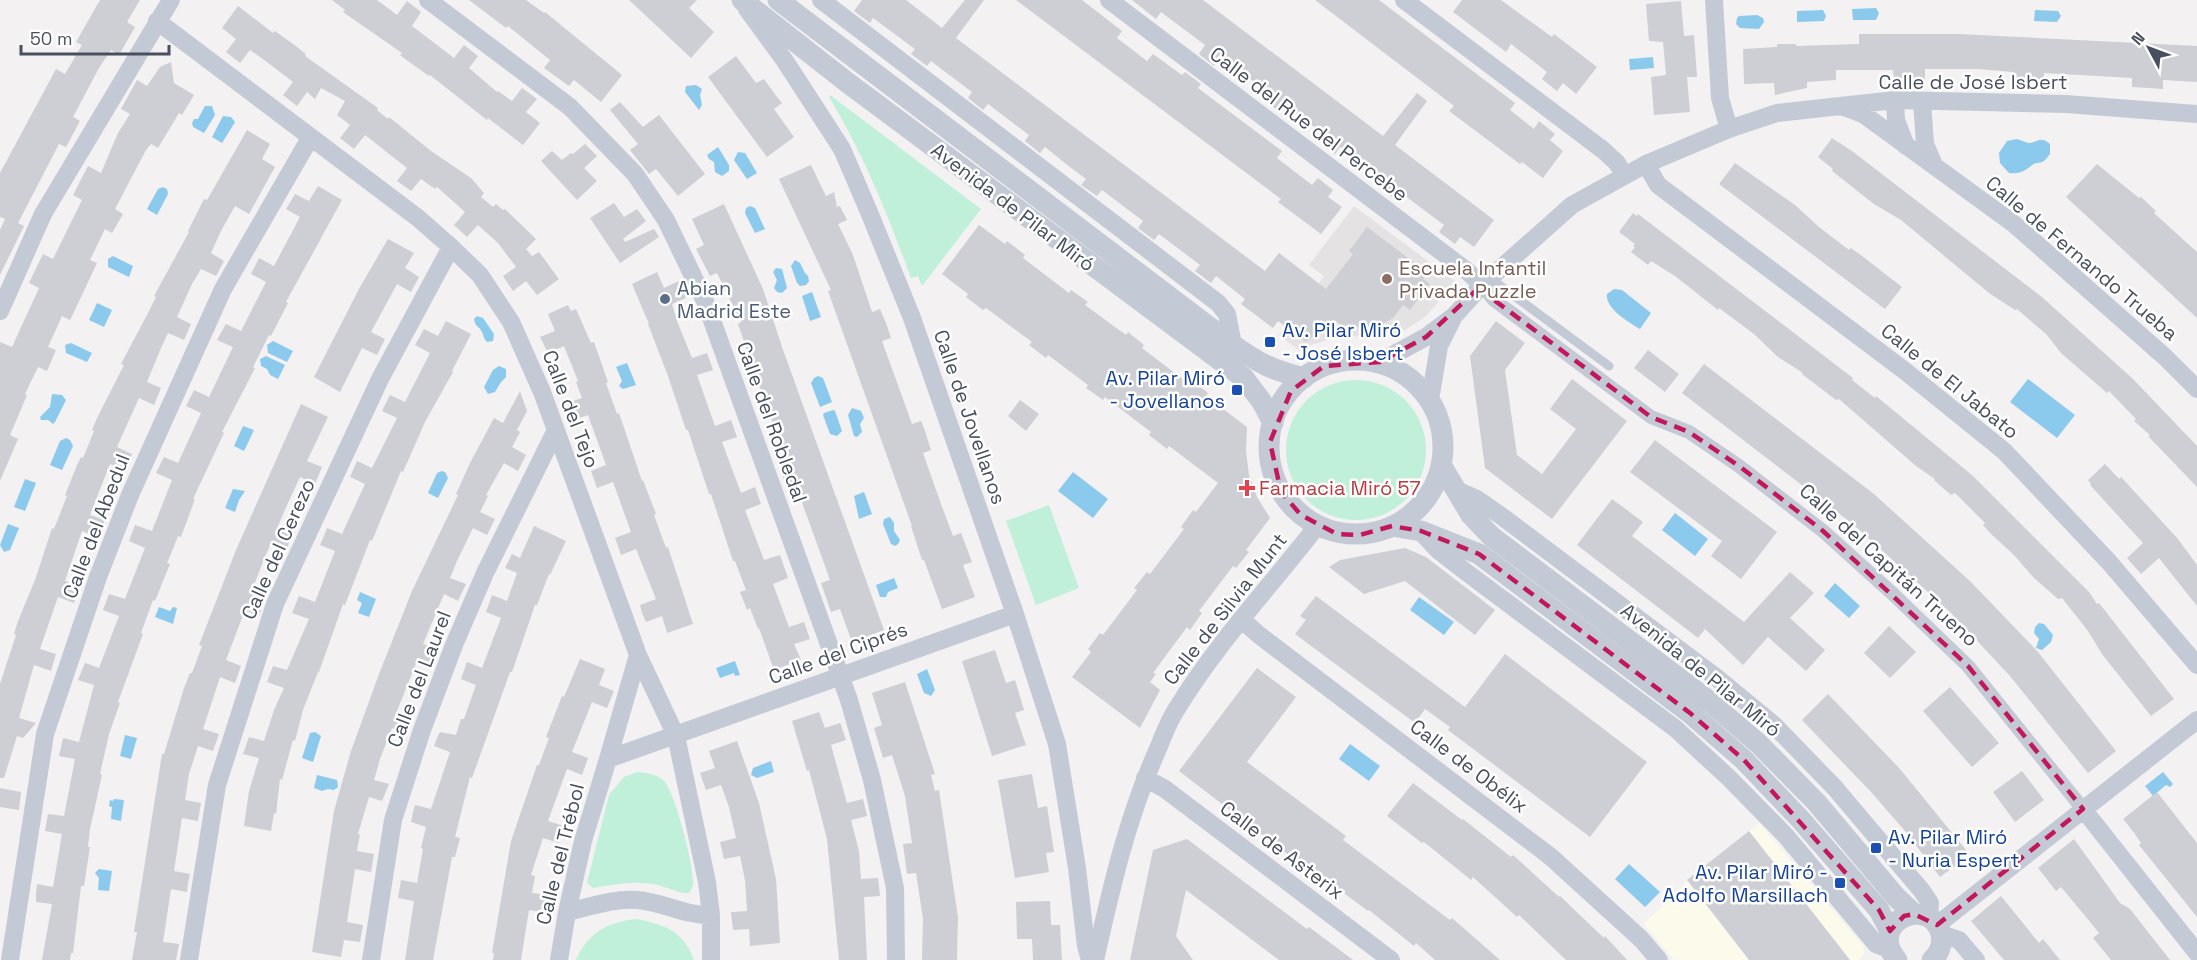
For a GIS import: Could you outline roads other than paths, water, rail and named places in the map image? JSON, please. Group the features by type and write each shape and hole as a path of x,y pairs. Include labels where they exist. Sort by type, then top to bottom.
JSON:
{"street":[{"path":"0,311 43,214 171,0"},
{"name":"Calle del Robledal","path":"428,0 570,107 635,174 666,220 705,302 840,676 872,780 895,888 896,960"},
{"name":"Avenida de Pilar Miró","path":"741,0 848,83 1244,378 1274,423"},
{"name":"Calle de Jovellanos","path":"741,0 785,61 842,149 912,318 1015,614 1057,744 1079,881 1086,946 1093,960"},
{"path":"821,0 1218,303 1227,314 1233,345"},
{"name":"Calle del Rue del Percebe","path":"1109,0 1467,271 1486,282"},
{"path":"1404,0 1602,150 1617,163 1624,175"},
{"path":"1714,0 1720,98 1729,129"},
{"name":"Avenida de Pilar Miró","path":"787,3 1233,345 1261,364 1304,378"},
{"name":"Calle del Tejo","path":"157,21 418,218 480,275 511,322 556,430 638,655 676,736 707,882 711,915 711,960"},
{"path":"1896,100 1896,120 1906,146"},
{"name":"Calle de José Isbert","path":"1380,362 1426,337 1454,316 1486,282 1572,205 1646,164 1729,129 1777,113 1896,100 2066,104 2197,114"},
{"path":"1922,101 1925,144 1934,165"},
{"name":"Calle de Fernando Trueba","path":"1842,106 1863,114 2014,224 2165,357 2197,389"},
{"name":"Calle del Abedul","path":"10,960 45,734 98,577 130,495 223,289 310,138"},
{"name":"Calle de El Jabato","path":"1646,164 1658,185 1905,371 2004,451 2109,562 2197,665"},
{"name":"Calle del Cerezo","path":"189,960 217,785 275,604 380,379 452,247"},
{"name":"Calle del Capitán Trueno","path":"1486,282 1494,300 1650,417 1689,432 1740,466 1823,531 1893,594 1968,666 2197,953"},
{"name":"Calle de José Isbert","path":"1430,400 1439,346 1454,316"},
{"path":"1365,360 1380,362 1411,378 1430,400 1438,415 1442,437 1442,465 1434,486 1412,514 1392,526 1360,534 1337,534 1317,526 1301,515 1281,492 1273,472 1270,442 1274,423 1291,391 1304,378 1324,366 1365,360"},
{"name":"Calle del Laurel","path":"371,960 393,820 422,730 454,645 485,573 556,430"},
{"name":"Avenida de Pilar Miró","path":"1442,465 1471,515 1492,537 1705,698 1759,744 1817,803 1896,897 1934,937 1959,940 1976,960"},
{"name":"Calle de Silvia Munt","path":"1093,960 1134,808 1174,712 1217,649 1317,526"},
{"name":"Avenida de Pilar Miró","path":"1392,526 1421,531 1479,554 1690,712 1744,760 1801,820 1880,910 1892,952"},
{"name":"Calle del Ciprés","path":"676,736 1015,614"},
{"name":"Calle de Obélix","path":"1242,620 1551,857 1641,939 1659,960"},
{"name":"Calle del Trébol","path":"559,960 583,841 638,655"},
{"path":"1892,952 1895,922 1904,916 1934,937 2083,809 2197,720"},
{"path":"608,759 676,736"},
{"name":"Calle de Asterix","path":"1145,778 1165,789 1390,960"},
{"path":"1079,881 1101,890 1112,888"},
{"path":"567,912 614,900 637,900 663,904 699,915 711,915"}],"lane":[{"path":"1486,282 1609,366"}],"water":[{"path":"1876,8 1879,13 1876,20 1853,20 1852,9"},
{"path":"1823,10 1826,16 1824,21 1797,22 1797,11"},
{"path":"2035,10 2058,11 2061,16 2057,22 2034,21"},
{"path":"1757,15 1763,18 1764,22 1759,29 1740,28 1736,24 1739,16"},
{"path":"1653,57 1654,68 1630,70 1629,59"},
{"path":"696,85 702,89 700,95 702,105 699,110 685,92 686,86"},
{"path":"205,106 212,106 215,115 204,133 193,127 192,123 194,119 198,119"},
{"path":"223,116 231,117 235,122 222,143 212,137"},
{"path":"2017,139 2028,143 2044,140 2050,144 2050,154 2044,161 2023,171 2009,173 2000,163 1999,153 2007,141"},
{"path":"718,147 729,165 729,171 722,176 715,172 714,162 707,155"},
{"path":"738,152 745,153 757,173 747,179 734,160"},
{"path":"163,187 167,189 168,194 157,215 147,209 158,189"},
{"path":"750,206 755,208 765,229 755,233 745,213 746,208"},
{"path":"113,256 133,266 129,277 108,267 108,259"},
{"path":"795,260 800,263 808,276 809,281 806,285 800,286 797,283 791,266"},
{"path":"776,268 782,269 787,288 782,293 777,292 774,288 777,280 773,272"},
{"path":"1614,289 1622,290 1651,313 1640,329 1613,309 1607,299 1607,294"},
{"path":"812,292 821,317 810,321 802,296"},
{"path":"97,303 112,310 104,327 89,320"},
{"path":"477,316 483,318 494,334 493,341 487,342 476,325 474,319"},
{"path":"273,341 293,351 287,362 268,353 267,345"},
{"path":"71,343 92,353 87,362 66,353 65,345"},
{"path":"266,356 285,365 278,379 261,366 260,359"},
{"path":"627,363 636,385 623,389 619,386 622,381 616,367"},
{"path":"499,366 506,369 506,377 495,392 488,394 484,387 493,370"},
{"path":"818,376 823,378 832,402 820,407 811,383"},
{"path":"2028,379 2075,415 2057,438 2010,402"},
{"path":"52,394 62,395 66,400 53,424 48,420 41,420 40,417 50,407"},
{"path":"852,408 861,411 864,418 860,424 862,432 857,437 854,436 848,415"},
{"path":"833,410 842,431 837,436 830,434 823,415"},
{"path":"243,426 254,430 244,451 234,446"},
{"path":"66,438 73,446 62,470 50,465 60,441"},
{"path":"442,471 448,478 438,498 428,493 437,473"},
{"path":"1073,472 1108,499 1093,518 1058,491"},
{"path":"25,479 36,483 25,511 14,507"},
{"path":"233,489 245,491 235,512 225,508"},
{"path":"864,492 872,514 859,519 854,496"},
{"path":"1675,513 1708,539 1695,556 1662,530"},
{"path":"890,517 894,523 894,531 900,540 895,546 891,544 883,524 884,519"},
{"path":"8,524 19,528 10,550 4,552 0,545"},
{"path":"894,578 898,588 888,592 886,597 880,597 876,585"},
{"path":"1835,583 1860,606 1849,618 1824,596"},
{"path":"360,592 376,599 369,617 358,613 362,603 357,600"},
{"path":"1419,597 1454,622 1444,635 1410,610"},
{"path":"159,607 170,611 173,607 177,608 173,624 155,617"},
{"path":"2039,623 2044,624 2053,635 2051,642 2042,650 2036,648 2039,639 2034,633"},
{"path":"735,661 740,675 735,676 734,673 720,678 716,668"},
{"path":"927,669 935,690 931,696 924,693 917,674"},
{"path":"315,732 321,736 313,762 302,758 310,733"},
{"path":"125,735 137,738 131,759 120,756"},
{"path":"1350,744 1380,766 1369,781 1339,759"},
{"path":"771,761 774,772 757,778 751,775 753,768"},
{"path":"2163,772 2173,784 2170,787 2166,785 2153,796 2145,786"},
{"path":"317,775 337,780 338,787 334,790 322,791 314,788"},
{"path":"110,800 124,800 121,821 111,819 112,807 109,806"},
{"path":"1629,864 1660,892 1645,907 1615,879"},
{"path":"99,869 112,871 109,891 98,890 99,878 95,873"}],"place":[{"name":"Escuela Infantil Privada Puzzle","path":"1387,279"},
{"name":"Abian Madrid Este","path":"665,299"},
{"name":"Av. Pilar Miró - José Isbert","path":"1270,342"},
{"name":"Av. Pilar Miró - Jovellanos","path":"1237,390"},
{"name":"Farmacia Miró 57","path":"1247,488"},
{"name":"Av. Pilar Miró - Nuria Espert","path":"1876,848"},
{"name":"Av. Pilar Miró - Adolfo Marsillach","path":"1840,883"}]}
